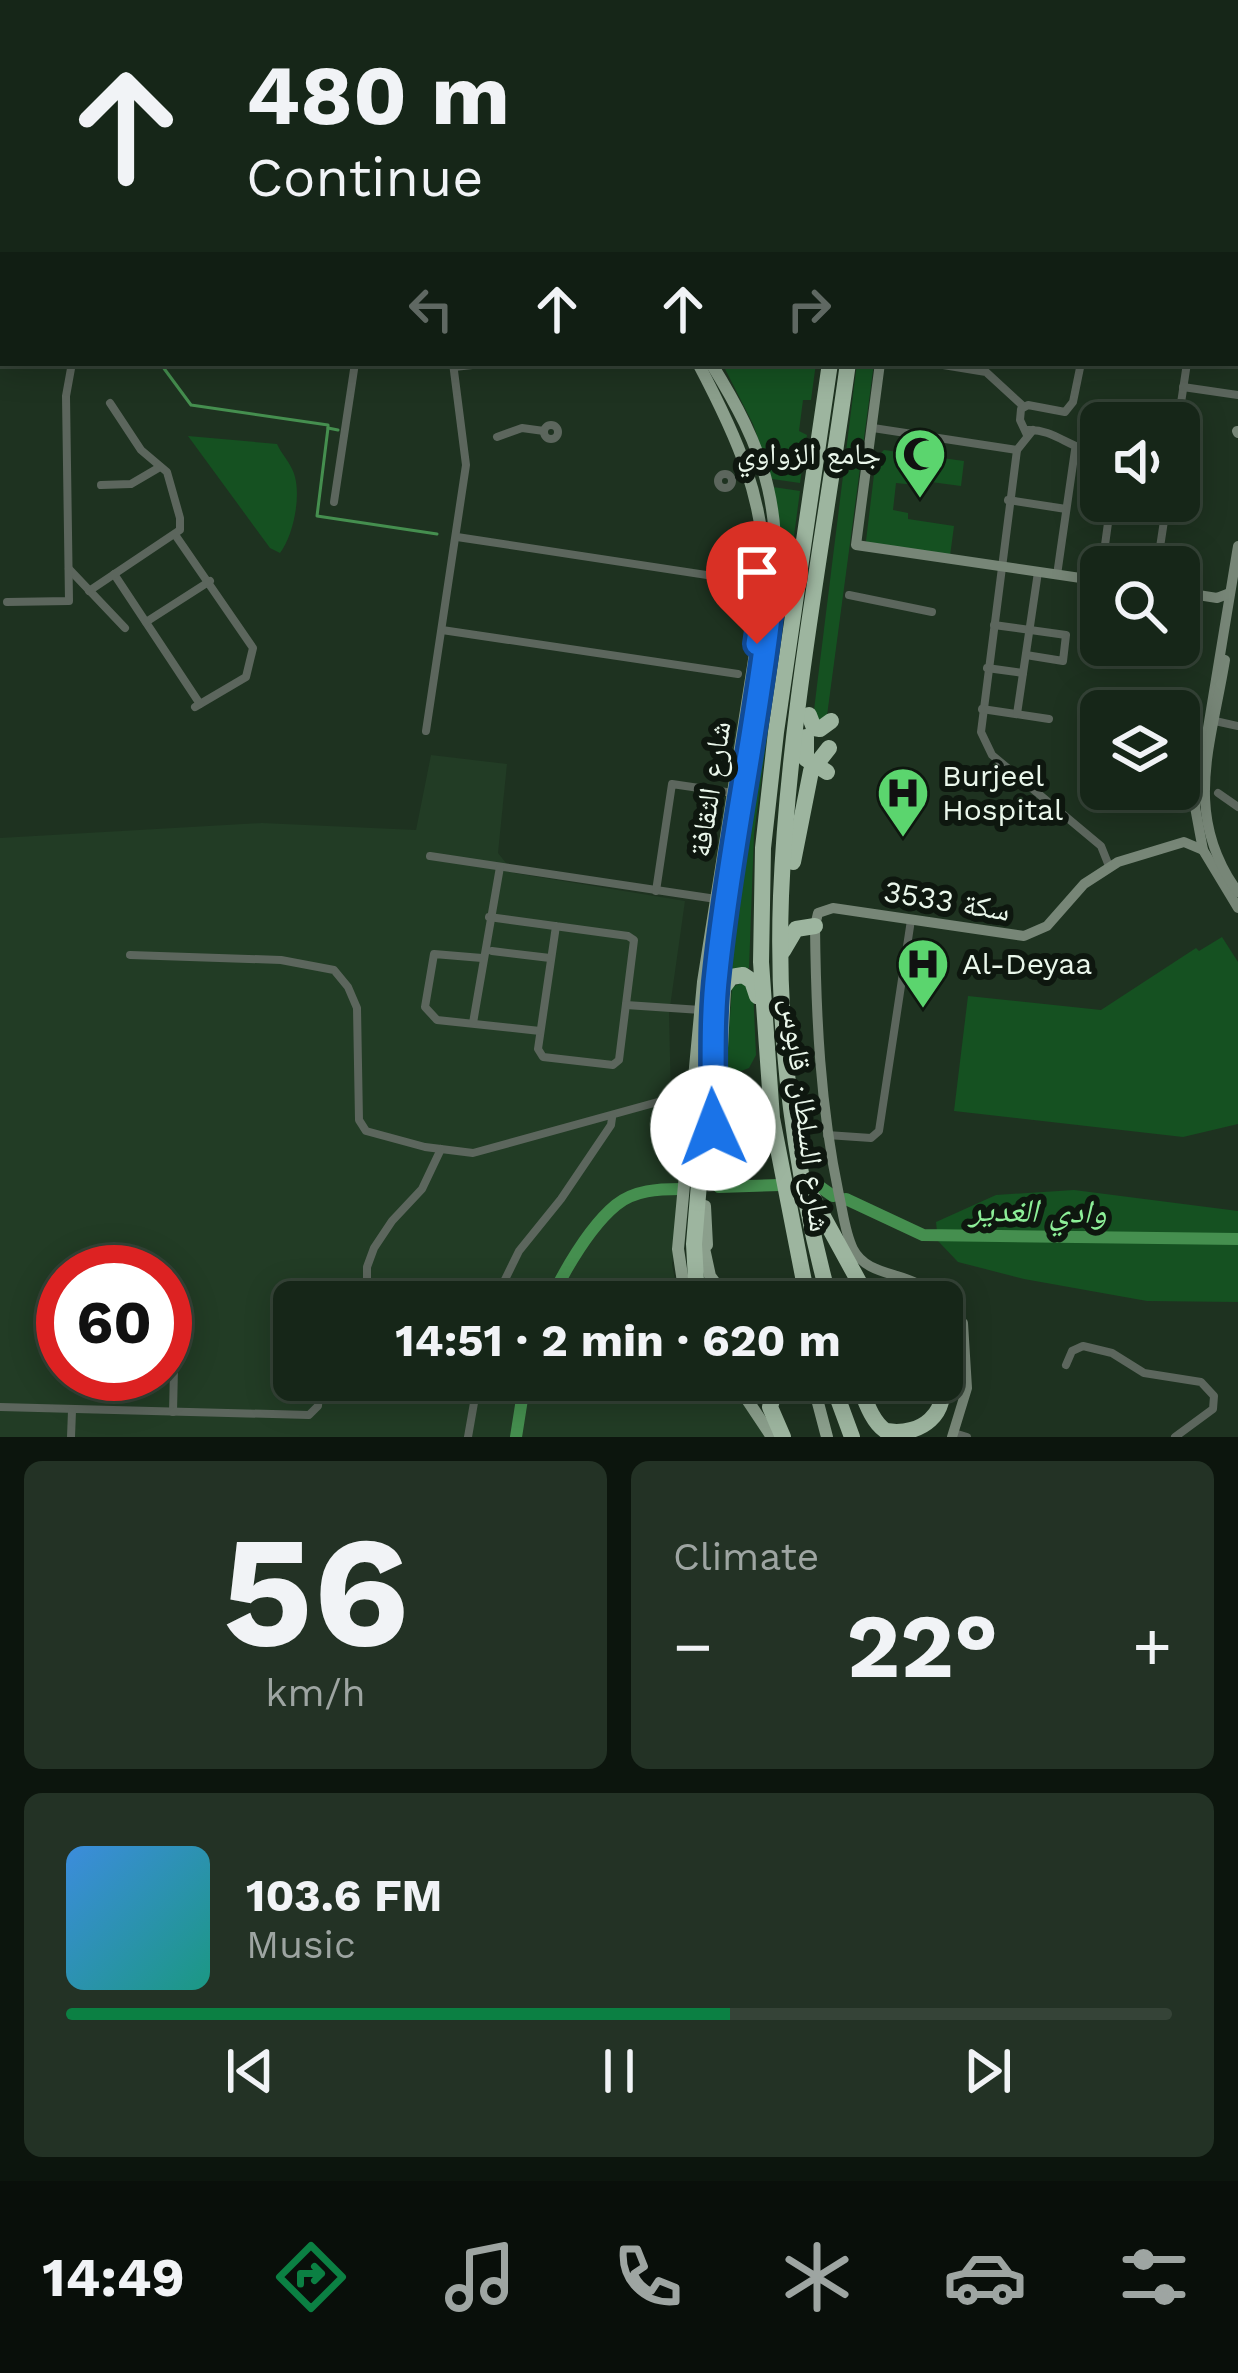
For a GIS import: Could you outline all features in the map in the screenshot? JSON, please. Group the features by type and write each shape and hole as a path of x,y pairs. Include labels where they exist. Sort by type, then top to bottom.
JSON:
{"highway":[{"name":"شارع السلطان قابوس","path":"804,1281 782,1179 761,962 766,810 821,438 826,366"},
{"name":"شارع السلطان قابوس","path":"825,1281 787,1090 781,896 798,724 848,366"},
{"path":"821,769 804,752 824,598 832,482"},
{"path":"808,715 814,728 831,721"},
{"path":"781,896 794,861 805,790 829,748"},
{"path":"780,957 796,929 816,919"},
{"path":"709,1167 715,1147 723,988 728,979 742,975 752,981 764,1020"},
{"path":"696,1281 698,1124 712,1039"},
{"path":"695,1092 703,1097 698,1124"},
{"path":"800,1170 858,1281"},
{"path":"772,1401 783,1437"},
{"path":"839,1401 852,1437"},
{"path":"862,1401 874,1437"},
{"path":"866,1401 877,1422 899,1437 917,1435 933,1424 942,1401"},
{"path":"950,1401 951,1436"}],"main road":[{"name":"شارع الثقافة","path":"695,1092 716,899 766,584 761,522 749,469 700,366"},
{"name":"شارع الثقافة","path":"713,366 756,450 770,496 777,548 766,658 724,916 712,1039 704,1258 713,1281"},
{"path":"766,658 772,591 766,584 772,577 777,548"},
{"path":"683,1281 678,1249 698,1124"},
{"path":"705,1205 705,1236 721,1281"},
{"path":"748,1401 772,1437"},
{"path":"818,1401 827,1437"}],"street":[{"path":"7,602 69,601 66,396 71,366"},
{"path":"334,502 355,366"},
{"path":"426,730 466,465 453,366"},
{"path":"880,366 856,545 1080,576"},
{"path":"959,366 986,372 1023,406 1065,412 1075,397 1080,366"},
{"path":"1182,402 1187,366"},
{"path":"1184,388 1238,395"},
{"path":"89,591 176,536 180,518 166,472 141,450 110,404"},
{"path":"1023,406 1019,415 1029,432"},
{"path":"496,437 522,428 544,431"},
{"path":"872,428 1017,450"},
{"path":"1029,432 1048,431 1080,451"},
{"path":"1029,432 1017,450 1008,500 981,731 992,754 1101,847 1109,866"},
{"path":"1057,575 1075,450"},
{"path":"100,485 131,484 161,467"},
{"path":"1008,500 1066,508"},
{"path":"114,574 198,705 246,677 253,648 176,536"},
{"path":"457,537 766,584"},
{"path":"1237,882 1218,862 1204,814 1228,591 1238,546"},
{"path":"69,568 125,628"},
{"path":"1017,714 1038,572"},
{"path":"146,622 210,580"},
{"path":"1203,850 1184,842 1193,835 1196,820 1198,737 1228,591"},
{"path":"849,595 932,612"},
{"path":"994,625 1066,635 1063,661 1026,656"},
{"path":"442,630 738,674"},
{"path":"987,668 1023,673"},
{"path":"982,709 1049,719"},
{"path":"1215,721 1238,726"},
{"path":"656,891 672,784 734,793"},
{"path":"1218,793 1238,808"},
{"path":"1196,820 1203,850 1238,908"},
{"name":"سكة 3533","path":"816,919 828,908 1029,935 1047,926 1084,884 1109,866 1184,842"},
{"path":"430,856 716,899"},
{"path":"473,1023 500,867"},
{"path":"489,917 556,926 628,936 634,940 619,1060 613,1064 544,1057 538,1049 556,926"},
{"path":"816,919 816,1034 826,1135 854,1250 866,1264 921,1281"},
{"path":"826,1135 871,1138 879,1131 911,920"},
{"path":"492,951 551,958"},
{"path":"482,958 434,954 424,1007 437,1021 540,1031"},
{"path":"130,955 280,959 334,970 357,1008 359,1120 366,1131 473,1154 695,1092"},
{"path":"626,1005 701,1010"},
{"path":"504,1281 519,1251 561,1199 612,1118"},
{"path":"367,1281 374,1248 422,1190 441,1149"},
{"path":"963,1323 967,1388 963,1400"},
{"path":"1066,1365 1072,1351 1083,1346 1112,1353 1144,1373 1201,1382 1214,1396 1213,1409 1175,1437"},
{"path":"173,1401 173,1412"},
{"path":"0,1407 310,1414 318,1401"},
{"path":"468,1437 474,1401"},
{"path":"951,1436 958,1401"},
{"path":"951,1436 963,1401"},
{"path":"71,1437 72,1411"}],"shaded area":[{"path":"431,755 507,764 498,853 514,873 685,901 669,1014 671,1100 688,1098 672,1265 675,1281 273,1281 273,1401 742,1401 769,1437 0,1437 0,838 262,823 416,830"}],"green space":[{"path":"724,366 816,366 811,400 803,400 799,431 807,435 800,483 772,479 753,424"},
{"path":"857,366 874,366 826,723 813,718"},
{"path":"188,436 277,444 297,488 293,524 280,553 270,548"},
{"path":"884,450 964,461 961,486 916,480 915,485 896,483 893,510 908,513 908,519 954,526 950,556 866,541 876,458"},
{"path":"773,487 800,491 754,834 749,968 724,975 782,562"},
{"path":"1222,937 1238,962 1238,1124 1183,1137 954,1111 968,996 1101,1010 1196,948 1199,951"},
{"path":"744,982 753,989 756,1055 749,1068 726,1077 732,987"},
{"path":"1074,1190 1238,1211 1238,1302 1147,1301 1024,1279 958,1262 938,1241 936,1222 996,1195"}],"waterway":[{"path":"162,366 191,405 338,430"},
{"path":"328,428 317,516 437,534"},
{"name":"وادي الغدير","path":"816,1184 833,1196"},
{"name":"وادي الغدير","path":"719,1187 781,1185"},
{"name":"وادي الغدير","path":"560,1281 587,1237 616,1205 639,1193 681,1189"},
{"name":"وادي الغدير","path":"846,1199 923,1235 1238,1239"},
{"name":"وادي الغدير","path":"516,1437 522,1401"}],"place":[{"name":"جامع الزواوي","path":"920,500"},
{"name":"Burjeel Hospital","path":"903,839"},
{"name":"Al-Deyaa","path":"923,1010"}],"route":[{"path":"713,1128 717,968 766,658 772,591 766,584 757,644"}]}
